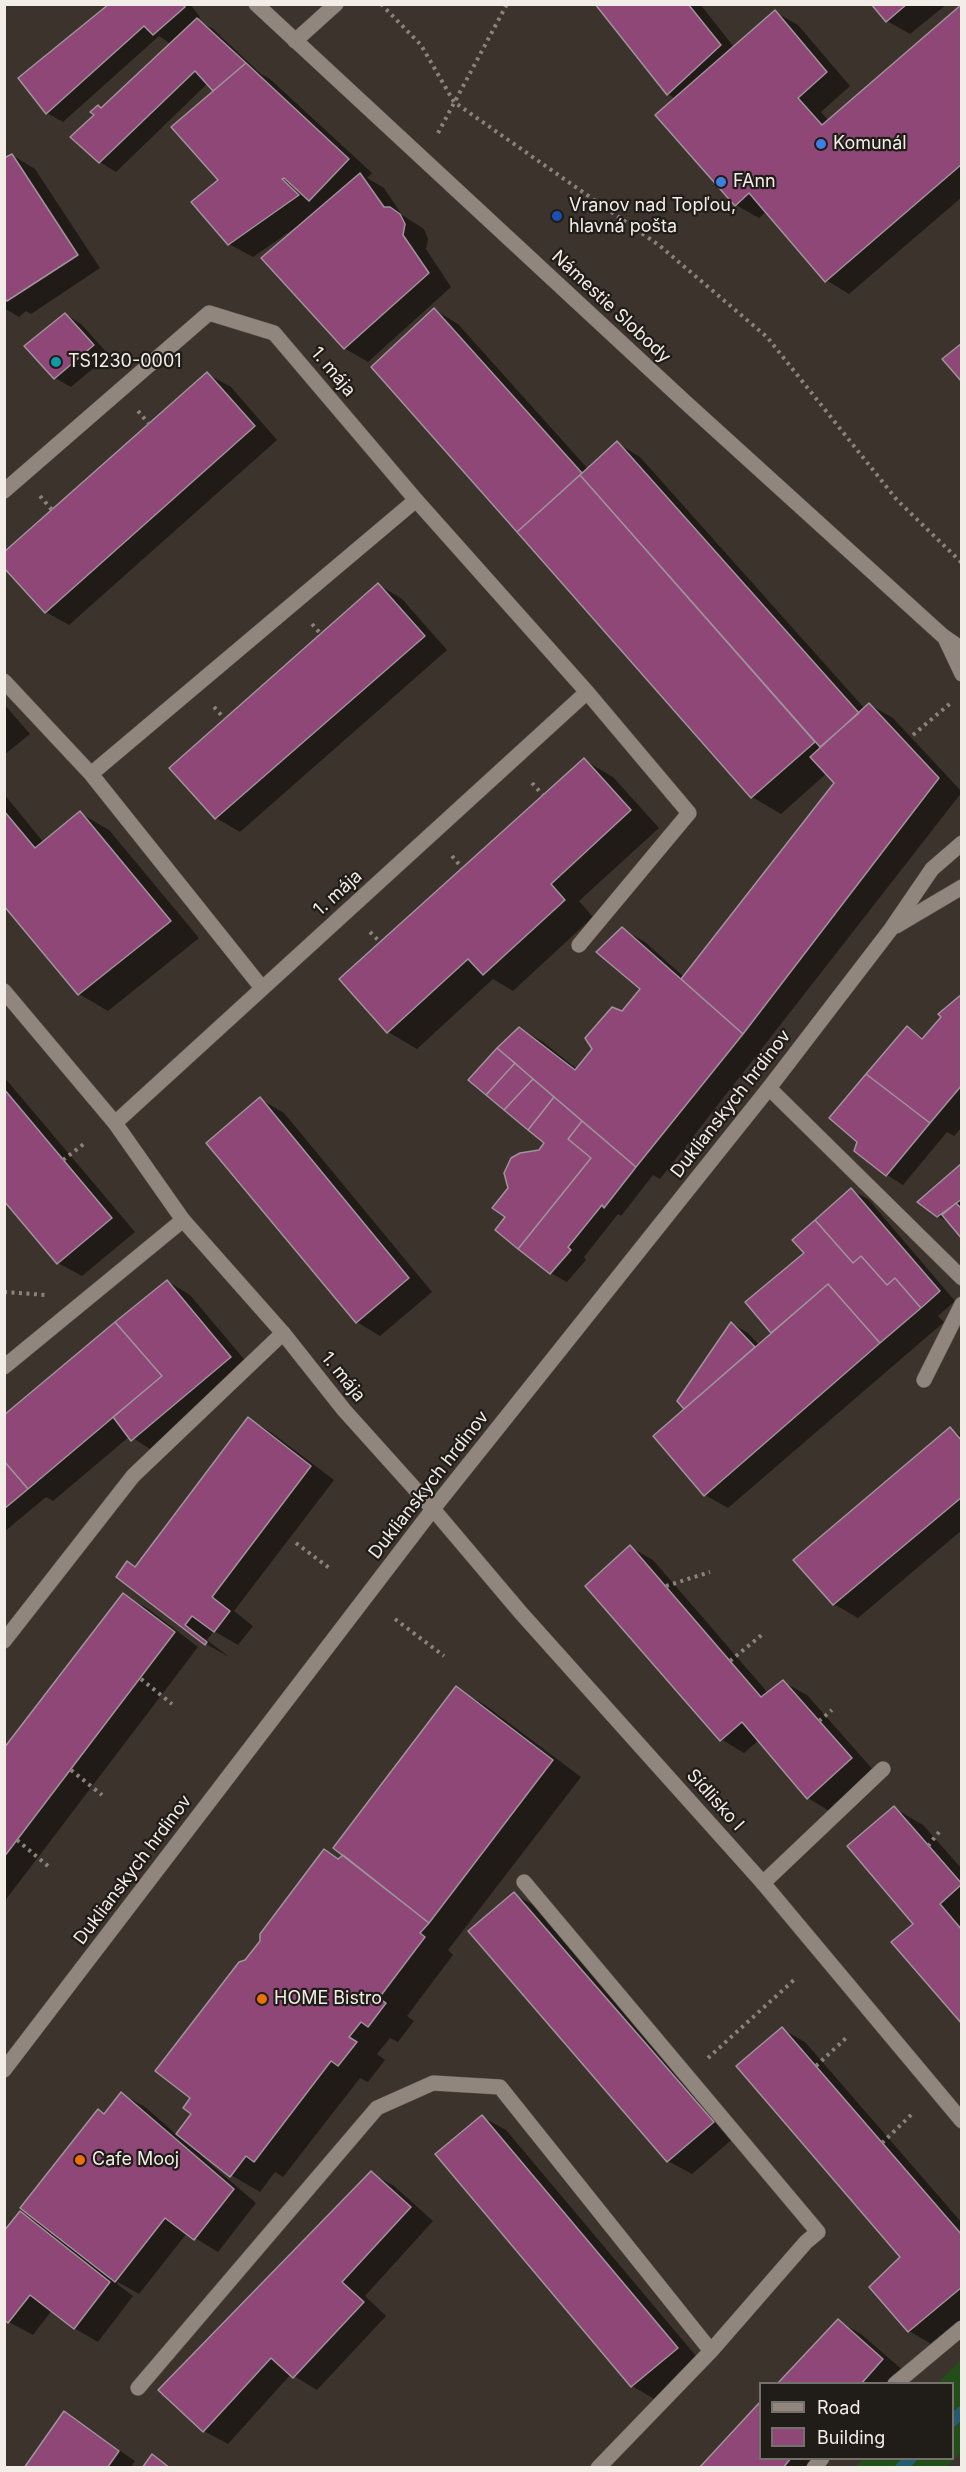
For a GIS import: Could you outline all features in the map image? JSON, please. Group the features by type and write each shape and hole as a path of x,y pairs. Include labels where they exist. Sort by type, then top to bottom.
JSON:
{"street":[{"name":"Námestie Slobody","path":"256,4 683,400 943,636"},
{"path":"295,41 336,4"},
{"name":"1. mája","path":"4,491 209,313 274,333 416,500 587,692 689,813 579,945"},
{"path":"91,774 416,500"},
{"path":"943,636 962,649"},
{"path":"943,636 962,674"},
{"path":"4,681 91,774 262,988"},
{"name":"1. mája","path":"115,1123 587,692"},
{"name":"Duklianskych hrdinov","path":"4,2070 434,1509 769,1088 891,929 932,869 962,843"},
{"path":"891,929 962,887"},
{"name":"1. mája","path":"4,991 115,1123 183,1220 283,1333 344,1410 434,1509"},
{"path":"769,1088 962,1278"},
{"path":"4,1367 183,1220"},
{"path":"924,1380 962,1304"},
{"path":"4,1641 133,1476 283,1333"},
{"name":"Sídlisko I","path":"434,1509 529,1621 764,1883 962,2121"},
{"path":"764,1883 883,1769"},
{"path":"524,1882 818,2232 806,2242 711,2350 598,2468"},
{"path":"138,2388 377,2108 433,2083 500,2087 711,2350"},
{"path":"896,2382 962,2328"}],"path":[{"path":"381,4 421,45 454,102 660,246 767,337 897,500 962,563"},
{"path":"436,136 507,4"},
{"path":"913,735 960,695"},
{"path":"63,1160 85,1143"},
{"path":"296,1543 332,1570"},
{"path":"666,1586 710,1572"},
{"path":"395,1619 444,1656"},
{"path":"730,1661 764,1633"},
{"path":"141,1679 171,1704"},
{"path":"819,1721 832,1710"},
{"path":"71,1770 102,1795"},
{"path":"928,1846 939,1832"},
{"path":"17,1840 48,1866"},
{"path":"688,2077 795,1979"},
{"path":"816,2066 846,2038"},
{"path":"882,2143 912,2114"}],"green space":[{"path":"961,2360 961,2452 954,2459 954,2382 939,2382"},
{"path":"862,2460 953,2460 946,2467 855,2467"}],"building":[{"path":"109,4 183,4 185,7 153,35 144,26 46,114 18,78"},
{"path":"595,4 688,4 721,45 667,95"},
{"path":"871,4 907,4 886,22"},
{"name":"Komunál","path":"962,4 962,164 825,282 749,193 735,206 655,115 775,10 827,72 798,98 822,125"},
{"path":"197,18 246,63 213,91 195,71 99,163 70,137 94,115 90,112 98,105 101,108"},
{"path":"246,63 349,159 309,201 284,178 282,179 299,195 228,245 191,202 218,180 171,127"},
{"path":"12,154 78,255 7,301 4,298 4,158"},
{"path":"360,173 384,207 390,207 400,214 405,224 403,235 429,273 344,349 261,258"},
{"path":"434,308 582,473 517,532 371,367"},
{"name":"TS1230-0001","path":"65,313 94,345 54,379 24,346"},
{"path":"962,343 962,382 942,359"},
{"path":"207,372 255,426 45,613 4,568 4,552"},
{"path":"617,441 859,713 820,747 580,475"},
{"path":"580,475 815,742 751,798 517,532"},
{"path":"378,583 425,636 215,819 169,768"},
{"path":"869,703 939,778 743,1034 681,979 834,783 810,757"},
{"path":"584,758 631,810 551,884 565,900 483,975 468,959 387,1033 339,979"},
{"path":"4,811 35,848 80,811 171,921 78,995 4,906"},
{"path":"622,927 743,1034 636,1167 497,1048 519,1027 575,1070 592,1049 585,1038 612,1007 622,1011 640,989 596,952"},
{"path":"962,994 962,1085 930,1123 866,1074 907,1026 922,1039 941,1017 938,1014"},
{"path":"497,1048 515,1063 486,1095 468,1080"},
{"path":"515,1063 533,1079 504,1110 486,1095"},
{"path":"866,1074 930,1123 886,1176 854,1151 857,1142 829,1118"},
{"path":"533,1079 554,1097 528,1130 504,1110"},
{"path":"4,1089 112,1218 57,1264 4,1201"},
{"path":"260,1097 409,1278 356,1323 206,1143"},
{"path":"554,1097 582,1121 568,1139 591,1158 518,1249 495,1230 505,1217 492,1208 508,1188 504,1173 511,1158 520,1153 539,1150 544,1143 528,1130"},
{"path":"582,1121 636,1167 604,1208 602,1205 568,1247 571,1250 550,1274 518,1249 591,1158 568,1139"},
{"path":"962,1163 962,1199 937,1217 917,1202"},
{"path":"851,1188 940,1291 921,1308 895,1278 887,1285 861,1256 853,1263 815,1220"},
{"path":"956,1203 962,1209 962,1239 942,1215"},
{"path":"815,1220 853,1263 861,1256 887,1285 895,1278 921,1308 880,1343 828,1284 771,1333 745,1302 804,1253 792,1240"},
{"path":"167,1280 231,1357 131,1441 113,1417 162,1376 115,1322"},
{"path":"828,1284 880,1343 704,1496 653,1436"},
{"path":"115,1322 162,1376 28,1489 4,1461 4,1415"},
{"path":"731,1322 755,1347 684,1409 677,1401"},
{"path":"248,1417 311,1466 212,1597 230,1611 214,1632 192,1616 185,1625 207,1642 205,1645 116,1577 127,1561 135,1567"},
{"path":"950,1427 962,1441 962,1497 833,1605 793,1560"},
{"path":"4,1461 28,1489 4,1509"},
{"path":"630,1545 761,1697 783,1680 852,1758 807,1799 742,1722 720,1741 585,1586"},
{"path":"123,1593 175,1632 4,1857 4,1748"},
{"path":"456,1686 553,1760 429,1923 333,1848"},
{"path":"894,1806 962,1884 940,1904 962,1930 962,2024 891,1942 913,1924 847,1846"},
{"path":"324,1849 338,1859 343,1855 429,1923 420,1933 425,1937 379,1998 386,2003 368,2027 361,2022 349,2037 357,2042 338,2066 331,2061 254,2162 246,2156 230,2177 176,2134 191,2114 183,2108 190,2098 155,2071 239,1962 245,1960 260,1941 260,1934"},
{"path":"514,1892 714,2122 667,2162 468,1931"},
{"path":"782,2027 962,2235 962,2287 908,2332 869,2287 900,2257 736,2066"},
{"path":"121,2092 234,2189 194,2240 165,2218 115,2282 20,2208 98,2109 104,2114"},
{"path":"482,2115 678,2348 631,2387 435,2154"},
{"path":"371,2171 411,2207 342,2282 364,2302 293,2378 271,2358 203,2432 158,2390"},
{"path":"20,2211 110,2282 74,2329 30,2295 8,2323 4,2320 4,2231"},
{"path":"838,2319 883,2359 863,2382 779,2382"},
{"path":"759,2403 759,2460 789,2460 783,2468 699,2468"},
{"path":"64,2411 119,2451 107,2468 24,2468"},
{"path":"152,2454 170,2468 142,2468"}],"waterway":[{"path":"954,2419 962,2412"},
{"path":"901,2468 909,2460"}],"place":[{"name":"Komunál","path":"821,144"},
{"name":"FAnn","path":"721,182"},
{"name":"Vranov nad Topľou, hlavná pošta","path":"557,216"},
{"name":"TS1230-0001","path":"56,362"},
{"name":"HOME Bistro","path":"262,1999"},
{"name":"Cafe Mooj","path":"80,2160"}]}
